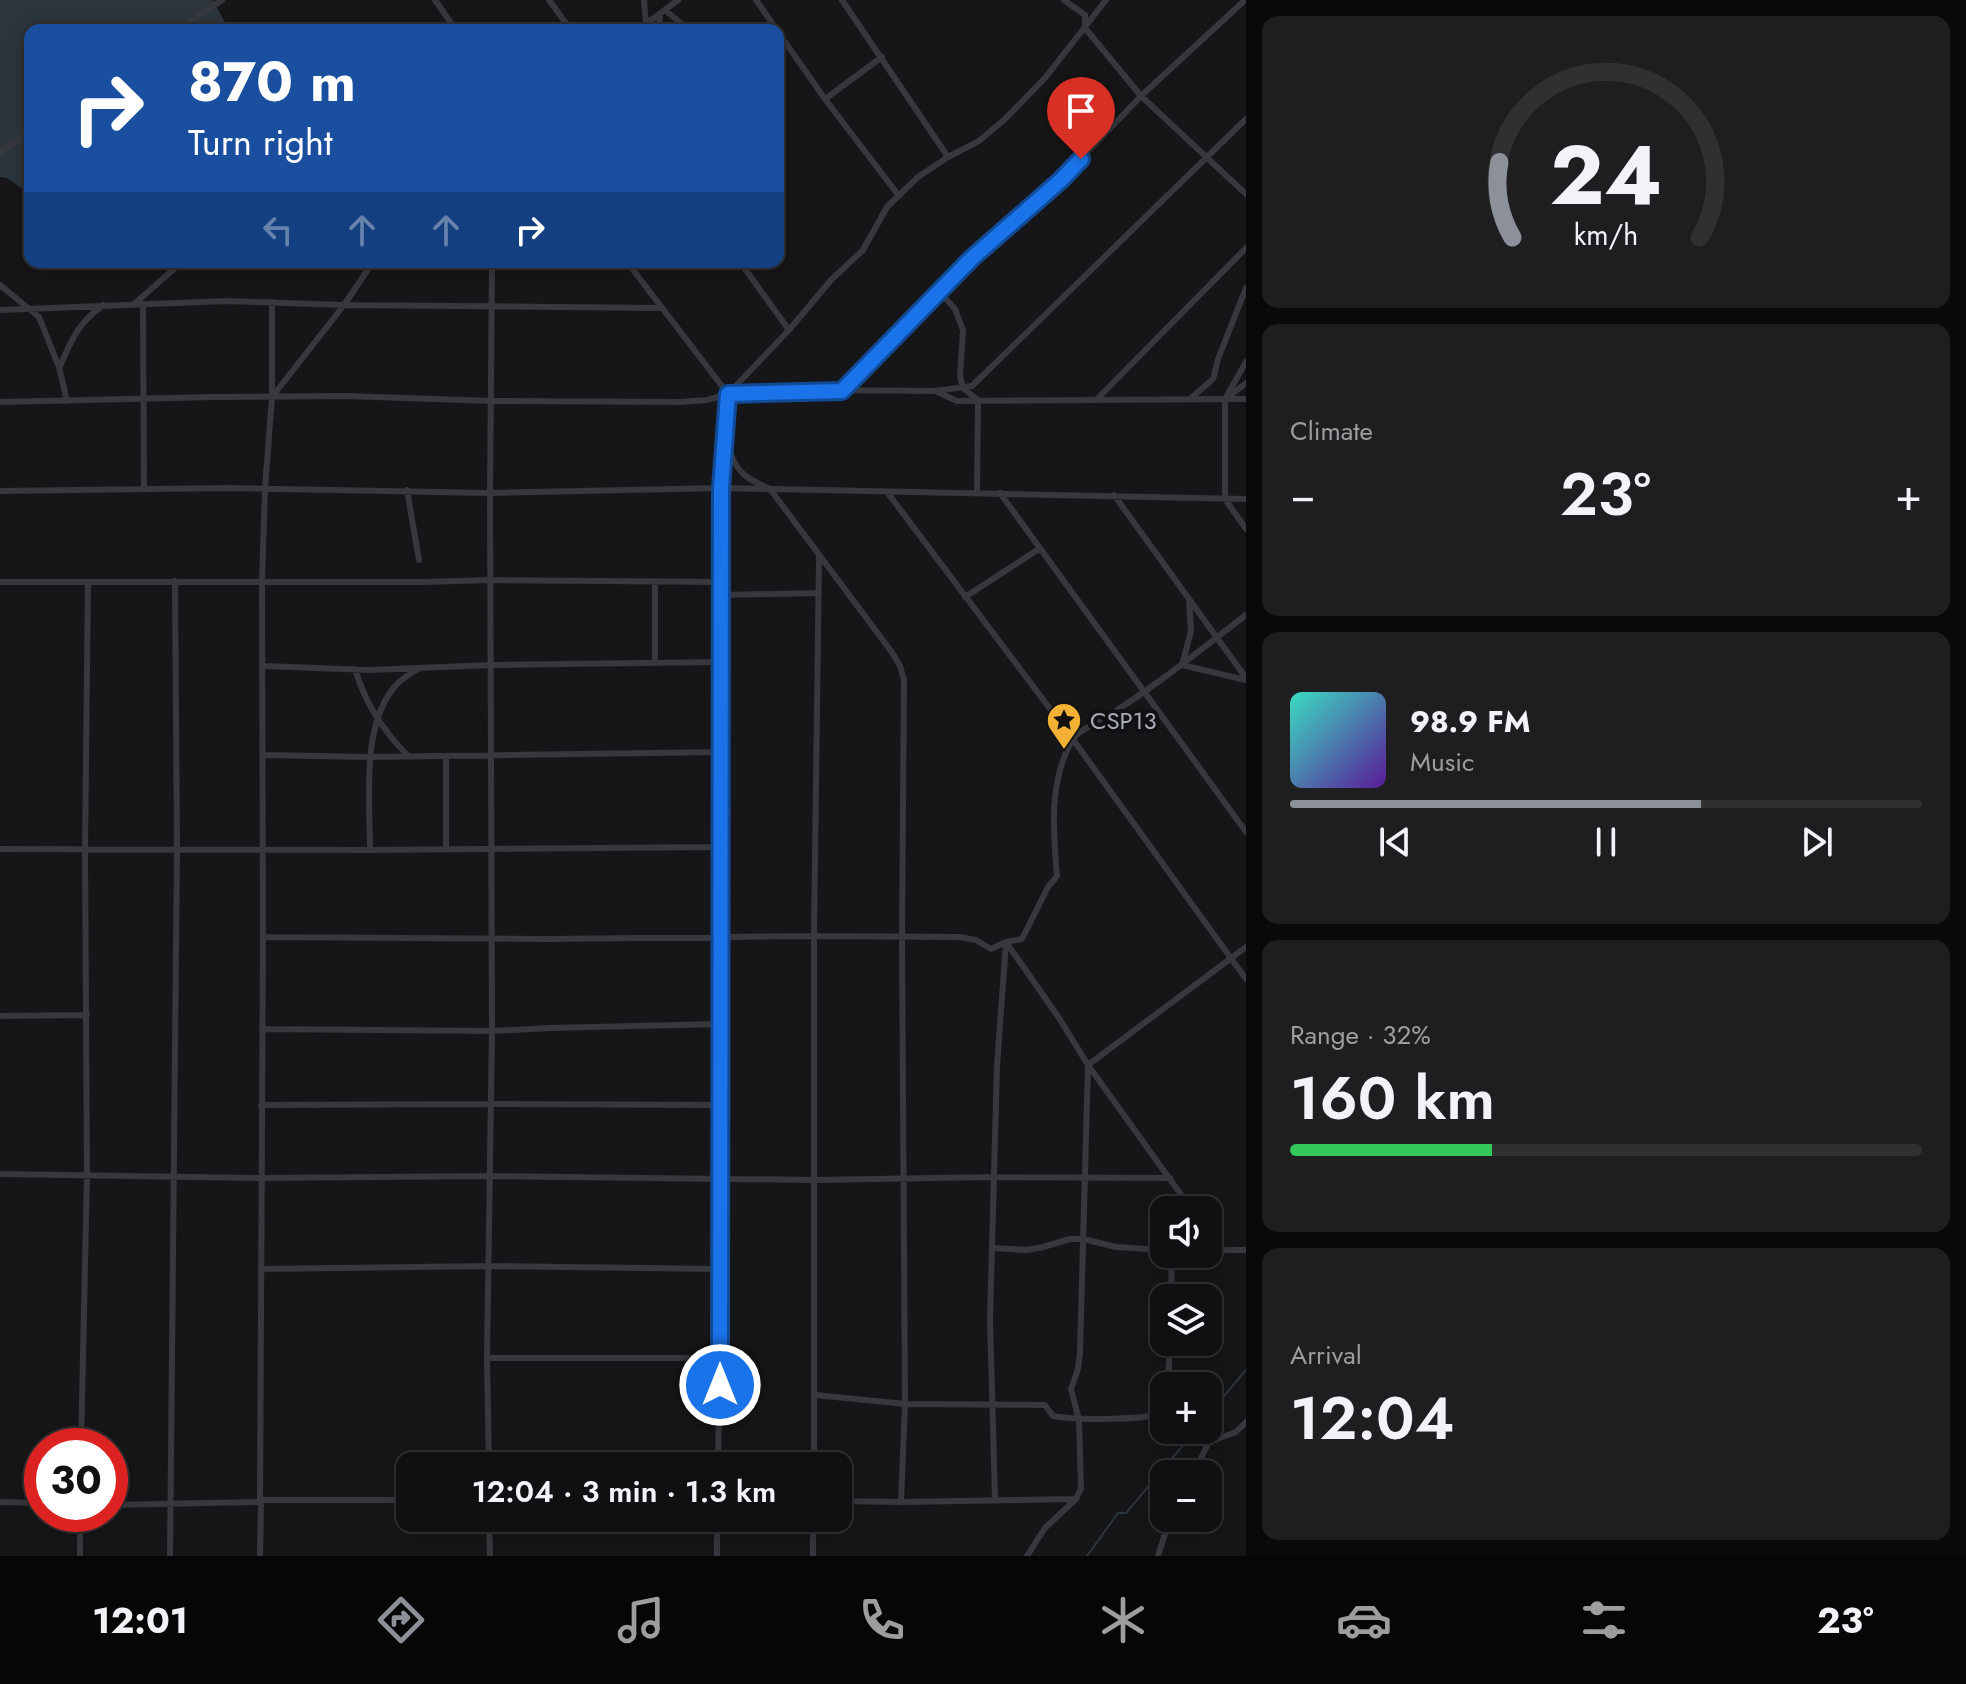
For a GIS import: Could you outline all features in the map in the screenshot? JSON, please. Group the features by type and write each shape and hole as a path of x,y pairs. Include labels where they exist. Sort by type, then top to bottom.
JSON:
{"street":[{"path":"187,24 222,0"},
{"path":"435,0 452,24"},
{"path":"549,0 567,24"},
{"path":"644,0 646,24"},
{"path":"647,24 678,0"},
{"path":"756,0 772,24"},
{"path":"842,0 948,157"},
{"path":"1064,0 1085,15 1085,28 1141,96 1246,194"},
{"path":"718,1452 721,488 728,394 831,280 863,250 887,207 918,177 979,141 1004,120 1045,78 1106,0"},
{"path":"842,391 972,258 1061,180 1141,96 1245,0"},
{"path":"660,24 663,12"},
{"path":"663,12 680,24"},
{"path":"784,41 899,196"},
{"path":"825,99 882,57"},
{"path":"0,402 346,396 680,402 707,400 728,394 935,391 972,386 1246,119"},
{"path":"0,152 24,136"},
{"path":"1096,400 1246,248"},
{"path":"133,304 175,268"},
{"path":"272,397 369,268"},
{"path":"489,1452 492,268"},
{"path":"631,268 728,394"},
{"path":"744,268 789,330"},
{"path":"0,285 39,317 59,367 67,401"},
{"path":"1190,399 1213,379 1246,288"},
{"path":"939,291 955,309 963,330 960,376 963,388 978,400"},
{"path":"260,1556 262,581 272,397 272,302"},
{"path":"0,310 272,302 661,308"},
{"path":"143,304 144,488"},
{"path":"59,367 85,319 103,305"},
{"path":"1246,362 1225,399 1225,499 1246,529"},
{"path":"1225,399 1246,383"},
{"path":"935,391 957,401 1246,399"},
{"path":"977,493 978,400"},
{"path":"725,439 735,466 748,480 770,489 891,651 904,680 905,1404 901,1502"},
{"path":"0,491 144,488 490,493 721,488 1246,499"},
{"path":"407,490 419,560"},
{"path":"887,492 1072,738 1246,979"},
{"path":"1000,493 1246,832"},
{"path":"1114,495 1246,679"},
{"path":"965,597 1039,549"},
{"path":"814,1452 814,936 819,556"},
{"path":"170,1556 177,849 175,581"},
{"path":"655,581 655,663"},
{"path":"0,582 721,582"},
{"path":"81,1428 87,1175 85,850 88,582"},
{"path":"721,595 819,593"},
{"path":"1182,665 1191,631 1189,599"},
{"path":"263,937 959,937 976,940 991,949 1022,939 1048,887 1057,876 1054,801 1057,778 1072,738 1145,693 1246,615"},
{"path":"263,666 355,669 721,662"},
{"path":"1182,665 1246,679"},
{"path":"370,850 370,757 377,719 399,682 420,668"},
{"path":"355,669 361,689 377,719 408,756"},
{"path":"263,755 370,757 721,752"},
{"path":"446,756 446,850"},
{"path":"0,849 722,847"},
{"path":"1006,942 1088,1065 1182,1196"},
{"path":"995,1499 990,1319 997,1066 1006,942"},
{"path":"1088,1065 1246,947"},
{"path":"0,1016 87,1015"},
{"path":"262,1029 492,1031 720,1024"},
{"path":"1027,1556 1045,1528 1076,1499 1081,1489 1079,1420 1071,1389 1080,1352 1088,1065"},
{"path":"261,1105 720,1105"},
{"path":"0,1174 174,1178 1170,1178"},
{"path":"992,1248 1027,1250 1070,1239 1083,1239 1116,1247 1150,1249"},
{"path":"1222,1250 1246,1250"},
{"path":"261,1269 489,1266 719,1269"},
{"path":"487,1358 720,1358"},
{"path":"815,1395 905,1404 1045,1405 1053,1416 1079,1420 1150,1416"},
{"path":"1200,1460 1209,1442 1236,1432 1246,1422"},
{"path":"852,1501 1076,1499"},
{"path":"128,1505 396,1500"},
{"path":"0,1502 24,1503"},
{"path":"80,1532 80,1556"},
{"path":"489,1532 490,1556"},
{"path":"717,1532 717,1556"},
{"path":"813,1532 813,1556"},
{"path":"1158,1556 1166,1532"}],"shaded area":[{"path":"0,0 213,0 226,24 24,24 24,190 7,178 0,177"}],"waterway":[{"path":"1222,1398 1246,1370"},
{"path":"1087,1556 1118,1513 1126,1513 1184,1444"}],"place":[{"name":"CSP13","path":"1064,751"}],"route":[{"path":"720,1385 721,488 728,394 842,391 972,258 1081,159"}]}
